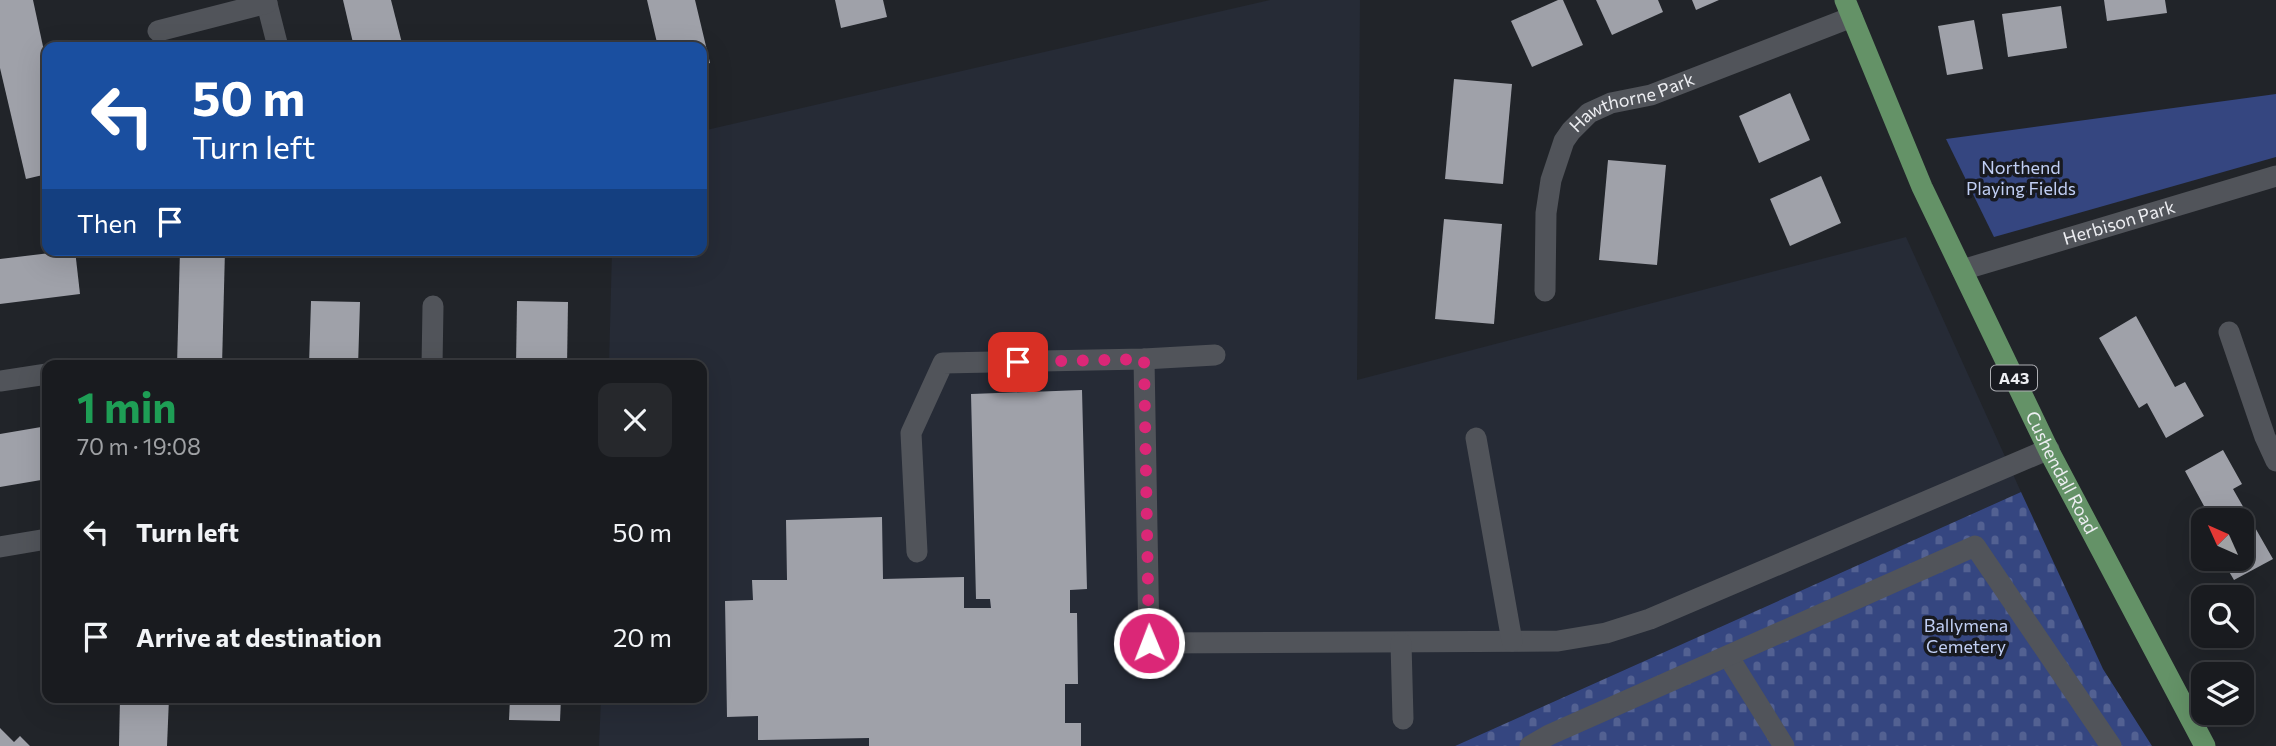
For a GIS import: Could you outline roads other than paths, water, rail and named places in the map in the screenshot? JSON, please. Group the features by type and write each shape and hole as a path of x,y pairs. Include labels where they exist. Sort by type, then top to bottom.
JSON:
{"main road":[{"name":"Cushendall Road","path":"1849,9 1922,187 1962,270 2049,449 2205,746"}],"street":[{"path":"158,31 266,2 277,42"},
{"name":"Hawthorne Park","path":"1545,291 1546,213 1551,180 1564,141 1589,114 1611,103 1651,95 1849,9"},
{"name":"Herbison Park","path":"1962,270 2276,176"},
{"path":"432,360 433,306"},
{"path":"2229,332 2265,437 2276,461"},
{"path":"917,552 911,433 943,363 1215,355"},
{"path":"1144,359 1149,643 1558,641 1606,632 1650,619 2049,449"},
{"path":"0,381 42,375"},
{"path":"1476,438 1512,642"},
{"path":"0,547 42,540"},
{"path":"1530,746 1549,735 1975,546 2111,746"},
{"path":"1401,643 1403,719"},
{"path":"1728,656 1784,746"}],"park label":[{"name":"Northend Playing Fields","path":"2021,178"},
{"name":"Ballymena Cemetery","path":"1966,636"}]}
